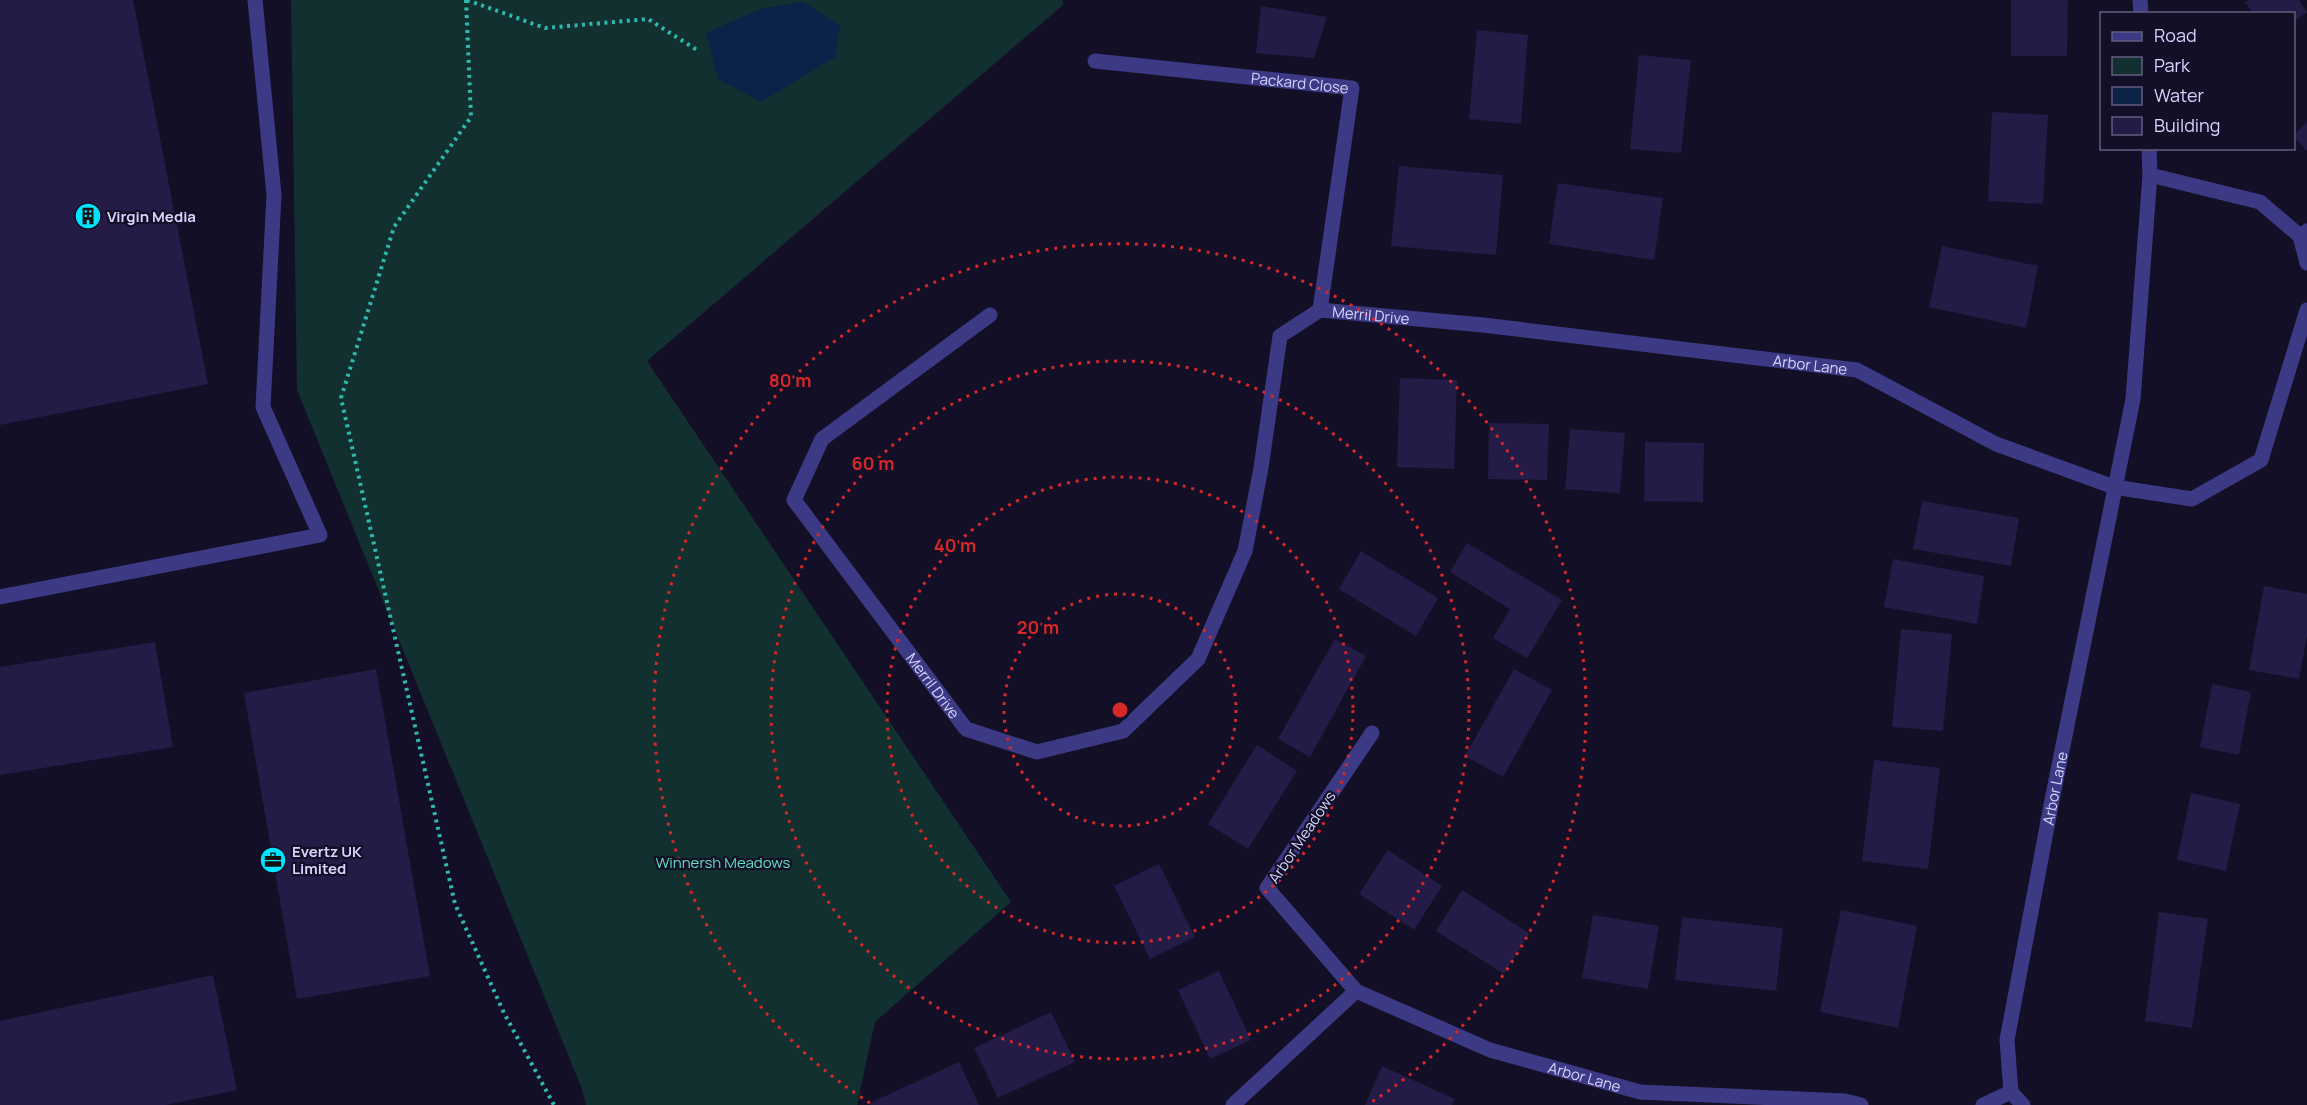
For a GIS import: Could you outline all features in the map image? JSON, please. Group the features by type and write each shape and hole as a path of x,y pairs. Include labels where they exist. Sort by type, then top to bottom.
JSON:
{"street":[{"path":"0,597 320,535 263,407 274,195 255,0"},
{"name":"Packard Close","path":"1095,61 1352,88 1320,310"},
{"name":"Arbor Lane","path":"2011,1092 2007,1040 2052,800 2133,399 2150,175 2149,150"},
{"path":"2150,175 2260,202 2304,233 2307,263"},
{"name":"Merril Drive","path":"990,315 822,439 794,500 966,729 1037,752 1123,731 1198,659 1245,550 1261,468 1280,336 1320,310 1483,325"},
{"path":"2114,488 2192,499 2261,460 2307,310"},
{"name":"Arbor Lane","path":"1483,325 1857,370 1996,444 2114,488"},
{"name":"Arbor Meadows","path":"1372,733 1268,888 1356,991 1490,1050"},
{"path":"1233,1105 1356,991"},
{"name":"Arbor Lane","path":"1490,1050 1640,1092 1845,1101 1861,1105"},
{"path":"1983,1105 2011,1092 2023,1105"}],"path":[{"path":"554,1105 504,1013 455,904 342,398 394,227 471,117 467,0 545,28 648,19 697,50"}],"green space":[{"name":"Winnersh Meadows","path":"291,0 1063,0 1063,5 647,361 1011,902 875,1022 857,1105 586,1105 582,1089 297,390"}],"water":[{"path":"803,2 840,25 835,57 761,102 718,79 706,33 762,8"}],"building":[{"name":"Virgin Media","path":"0,0 133,0 208,384 0,425"},
{"path":"2011,0 2068,0 2067,56 2011,56"},
{"path":"2249,0 2299,0 2307,12 2295,20 2295,12 2252,12 2245,2"},
{"path":"1261,6 1327,17 1314,58 1256,53"},
{"path":"1477,30 1528,35 1521,124 1469,119"},
{"path":"1639,55 1691,60 1681,153 1630,149"},
{"path":"1992,112 2048,115 2043,204 1988,201"},
{"path":"2307,122 2307,151 2295,138 2295,134"},
{"path":"1399,166 1503,175 1496,255 1391,246"},
{"path":"1558,183 1663,198 1654,260 1549,244"},
{"path":"1942,246 2038,266 2026,328 1929,307"},
{"path":"1400,378 1457,380 1454,469 1397,467"},
{"path":"1489,423 1549,424 1547,480 1488,479"},
{"path":"1570,429 1625,433 1620,493 1565,489"},
{"path":"1645,442 1704,443 1703,502 1644,501"},
{"path":"1922,501 2019,518 2011,566 1913,549"},
{"path":"1467,543 1562,600 1527,658 1493,638 1510,609 1450,572"},
{"path":"1361,551 1438,598 1416,636 1339,589"},
{"path":"1893,559 1984,576 1977,624 1884,607"},
{"path":"2264,586 2307,594 2307,636 2299,679 2249,670"},
{"path":"1901,629 1952,634 1943,731 1892,727"},
{"path":"1335,639 1366,656 1310,757 1278,739"},
{"path":"155,642 173,747 0,775 0,667"},
{"path":"376,669 430,976 297,999 244,693"},
{"path":"1514,669 1552,690 1503,777 1465,756"},
{"path":"2212,684 2251,692 2239,755 2200,747"},
{"path":"1257,745 1297,771 1248,849 1208,824"},
{"path":"1874,760 1940,768 1928,869 1862,861"},
{"path":"2191,793 2240,804 2226,871 2177,860"},
{"path":"1388,850 1442,886 1414,930 1359,894"},
{"path":"1159,864 1195,937 1150,959 1114,886"},
{"path":"1462,890 1529,933 1504,974 1436,931"},
{"path":"1841,910 1917,926 1898,1028 1820,1012"},
{"path":"2159,912 2208,919 2192,1028 2145,1021"},
{"path":"1593,915 1659,926 1648,989 1582,978"},
{"path":"1682,917 1783,928 1776,991 1675,980"},
{"path":"1219,971 1251,1040 1210,1059 1178,990"},
{"path":"213,975 237,1090 166,1105 0,1105 0,1021"},
{"path":"1051,1012 1075,1062 998,1098 974,1048"},
{"path":"959,1062 979,1105 871,1105 870,1103"},
{"path":"1382,1066 1455,1099 1452,1105 1365,1105"}],"place":[{"name":"Virgin Media","path":"88,216"},
{"name":"Evertz UK Limited","path":"273,860"}]}
